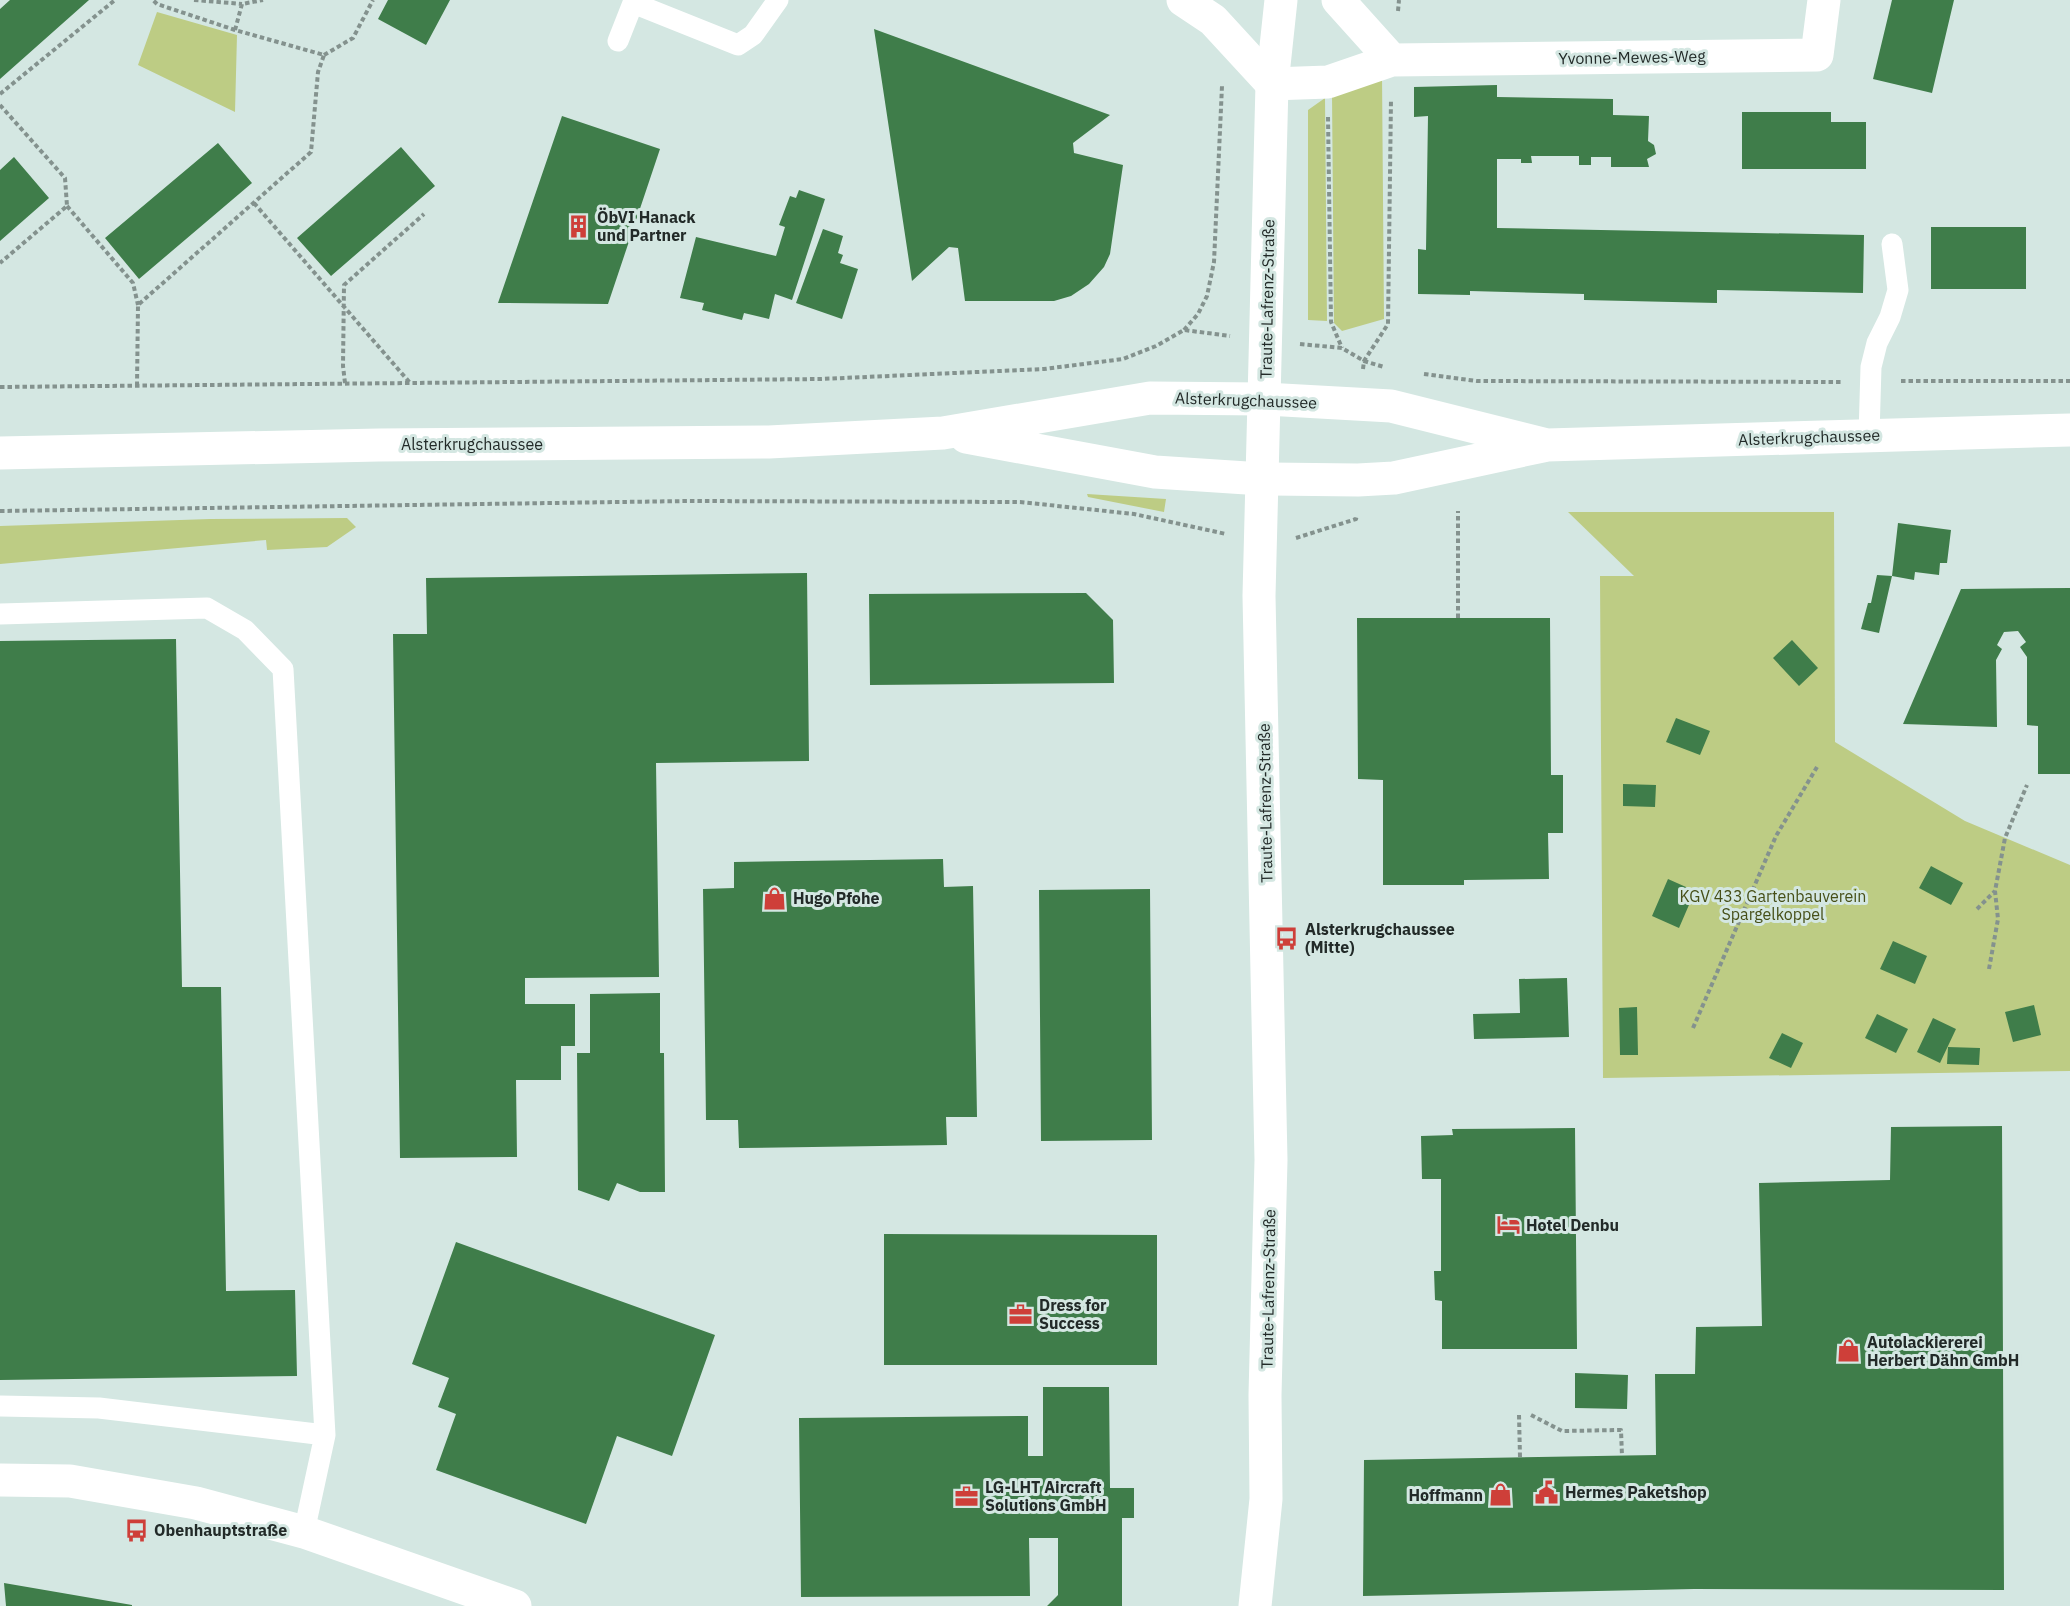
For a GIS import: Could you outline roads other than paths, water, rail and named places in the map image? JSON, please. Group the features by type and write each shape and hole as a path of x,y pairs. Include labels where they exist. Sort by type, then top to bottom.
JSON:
{"main road":[{"path":"1183,0 1213,20 1272,84"},
{"name":"Traute-Lafrenz-Straße","path":"1255,1606 1266,1498 1265,1395 1271,1160 1259,596 1272,84 1281,0"},
{"path":"1338,0 1392,60"},
{"name":"Yvonne-Mewes-Weg","path":"1272,84 1328,82 1392,60 1817,55 1824,0"},
{"name":"Alsterkrugchaussee","path":"0,453 379,445 769,442 943,433 1150,398 1264,399 1391,406 1547,445"},
{"name":"Alsterkrugchaussee","path":"943,433 1155,472 1262,478 1394,478 1547,445 2070,430"},
{"path":"0,1480 70,1482 173,1499 304,1533 515,1606"}],"lane":[{"path":"618,41 633,2 738,45 753,35 778,0"},
{"path":"1869,435 1869,382 1877,343 1890,317 1898,290 1892,244"},
{"path":"0,614 207,608 245,630 283,669 325,1435 304,1533"},
{"path":"0,1406 99,1408 325,1435"}],"place":[{"name":"ÖbVI Hanack und Partner","path":"579,226"},
{"name":"Hugo Pfohe","path":"775,898"},
{"name":"Alsterkrugchaussee (Mitte)","path":"1287,938"},
{"name":"Hotel Denbu","path":"1508,1225"},
{"name":"Dress for Success","path":"1021,1314"},
{"name":"Autolackiererei Herbert Dähn GmbH","path":"1849,1351"},
{"name":"Hermes Paketshop","path":"1547,1492"},
{"name":"Hoffmann","path":"1501,1495"},
{"name":"LG-LHT Aircraft Solutions GmbH","path":"967,1496"},
{"name":"Obenhauptstraße","path":"136,1530"}],"park label":[{"name":"KGV 433 Gartenbauverein Spargelkoppel","path":"1773,905"}]}
